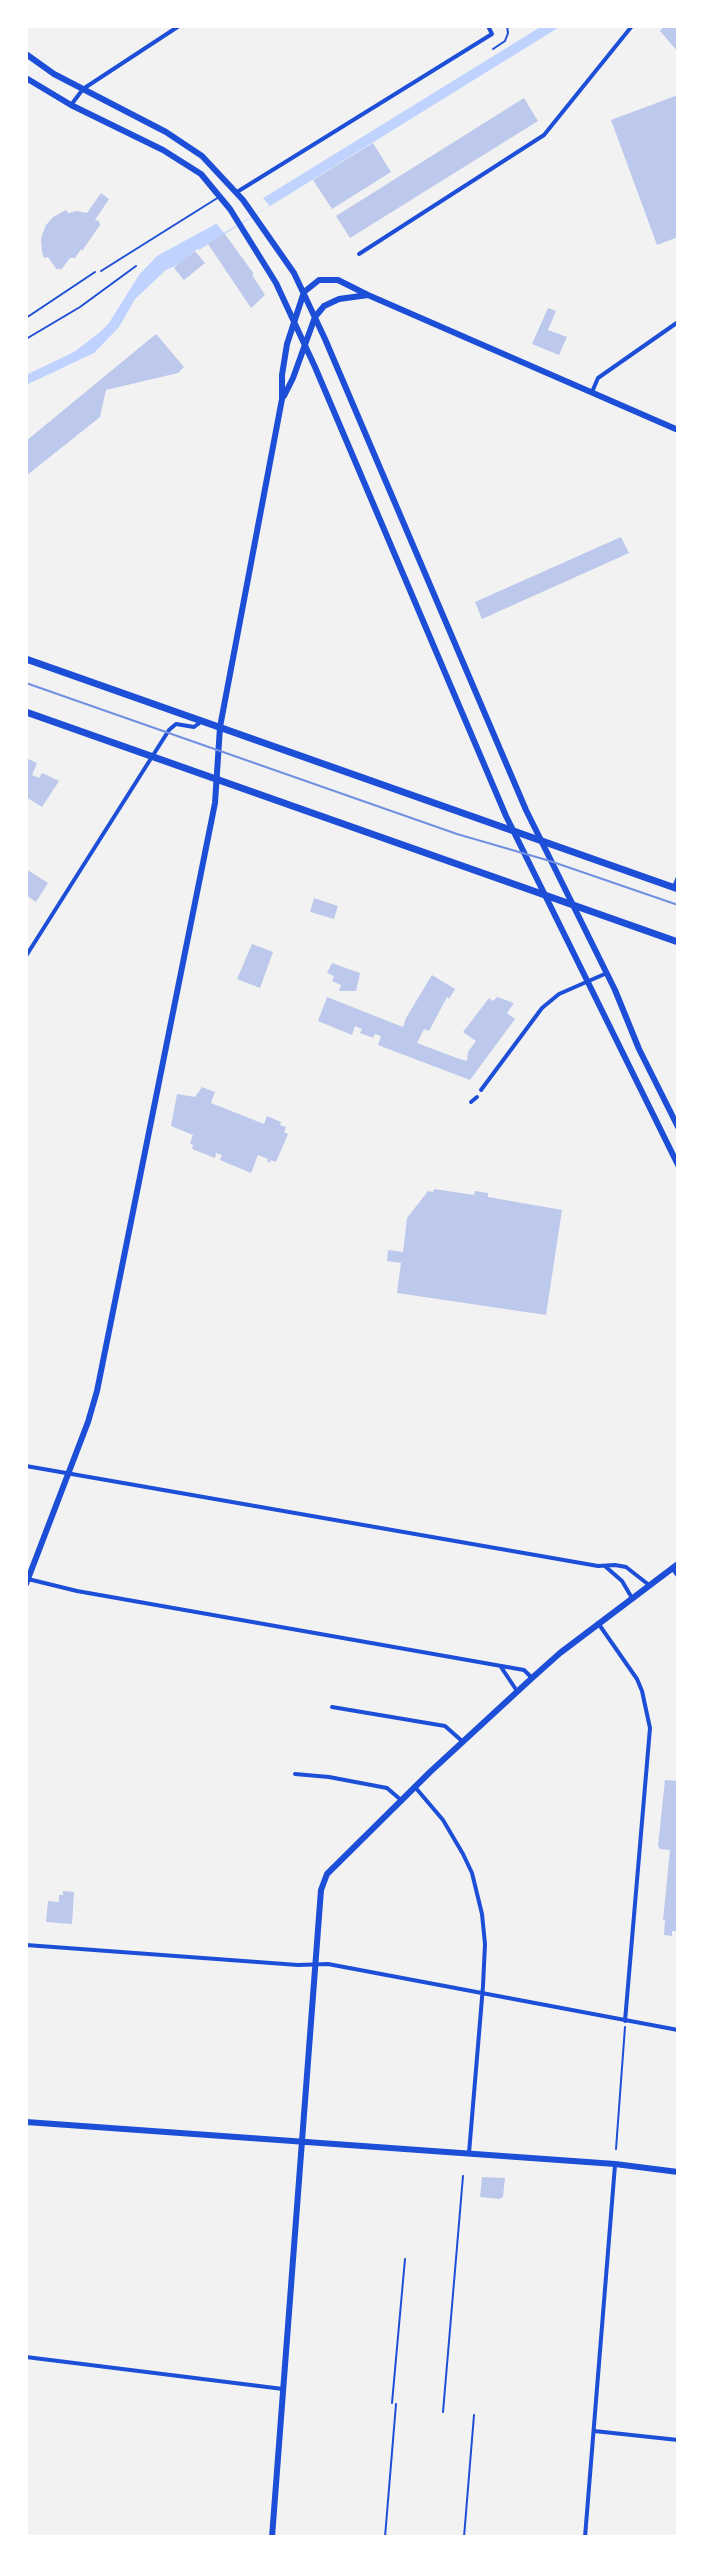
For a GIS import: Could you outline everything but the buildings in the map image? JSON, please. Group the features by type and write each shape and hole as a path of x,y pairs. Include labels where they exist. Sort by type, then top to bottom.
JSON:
{"main road":[{"path":"26,54 54,74 185,143 214,166 258,218 294,273 540,839 607,973 639,1049 678,1127"},
{"path":"26,78 71,105 184,161 201,174 230,209 280,288 512,830 676,1162"},
{"path":"27,1582 97,1391 215,803 220,727 282,399 287,344 304,292 314,283 331,279 355,286 368,295 678,430"},
{"path":"282,399 315,317 324,306 351,296 368,295"},
{"path":"26,659 676,888"},
{"path":"26,712 678,942"},
{"path":"272,2537 318,1907 327,1874 517,1691 598,1623 675,1566"},
{"path":"26,2122 615,2164 678,2172"}],"street":[{"path":"71,105 83,89 179,26"},
{"path":"237,192 492,34 488,26"},
{"path":"359,254 544,135 632,26"},
{"path":"592,392 598,378 678,322"},
{"path":"26,956 174,726 180,723 194,727 202,721"},
{"path":"676,888 678,877"},
{"path":"481,1090 542,1008 559,994 607,973"},
{"path":"471,1102 477,1097"},
{"path":"26,1466 606,1567 626,1567 649,1585"},
{"path":"675,1566 678,1576"},
{"path":"606,1567 622,1581 632,1598"},
{"path":"27,1582 524,1670 532,1678"},
{"path":"598,1623 637,1679 650,1728 625,2021"},
{"path":"500,1666 517,1691"},
{"path":"332,1707 445,1726 463,1742"},
{"path":"295,1774 387,1788 401,1800"},
{"path":"415,1787 449,1829 472,1873 485,1934 469,2155"},
{"path":"26,1945 314,1966 328,1964 678,2030"},
{"path":"585,2537 615,2164"},
{"path":"26,2357 283,2389"},
{"path":"594,2431 678,2440"}],"lane":[{"path":"101,271 220,196"}],"path":[{"path":"493,49 505,41 507,26"},
{"path":"26,339 80,307 136,266"},
{"path":"26,318 93,273 101,271"},
{"path":"616,2149 625,2021"},
{"path":"443,2412 463,2176"},
{"path":"385,2537 405,2259"},
{"path":"464,2537 474,2415"}],"water":[{"path":"542,26 561,26 197,249 178,265 166,270 135,299 119,327 94,353 26,385 26,375 74,352 100,332 139,275 157,256 265,197"}],"pier":[{"path":"263,198 270,206 224,233 215,222"}],"tram line":[{"path":"26,683 457,834 550,861 678,905"}]}
